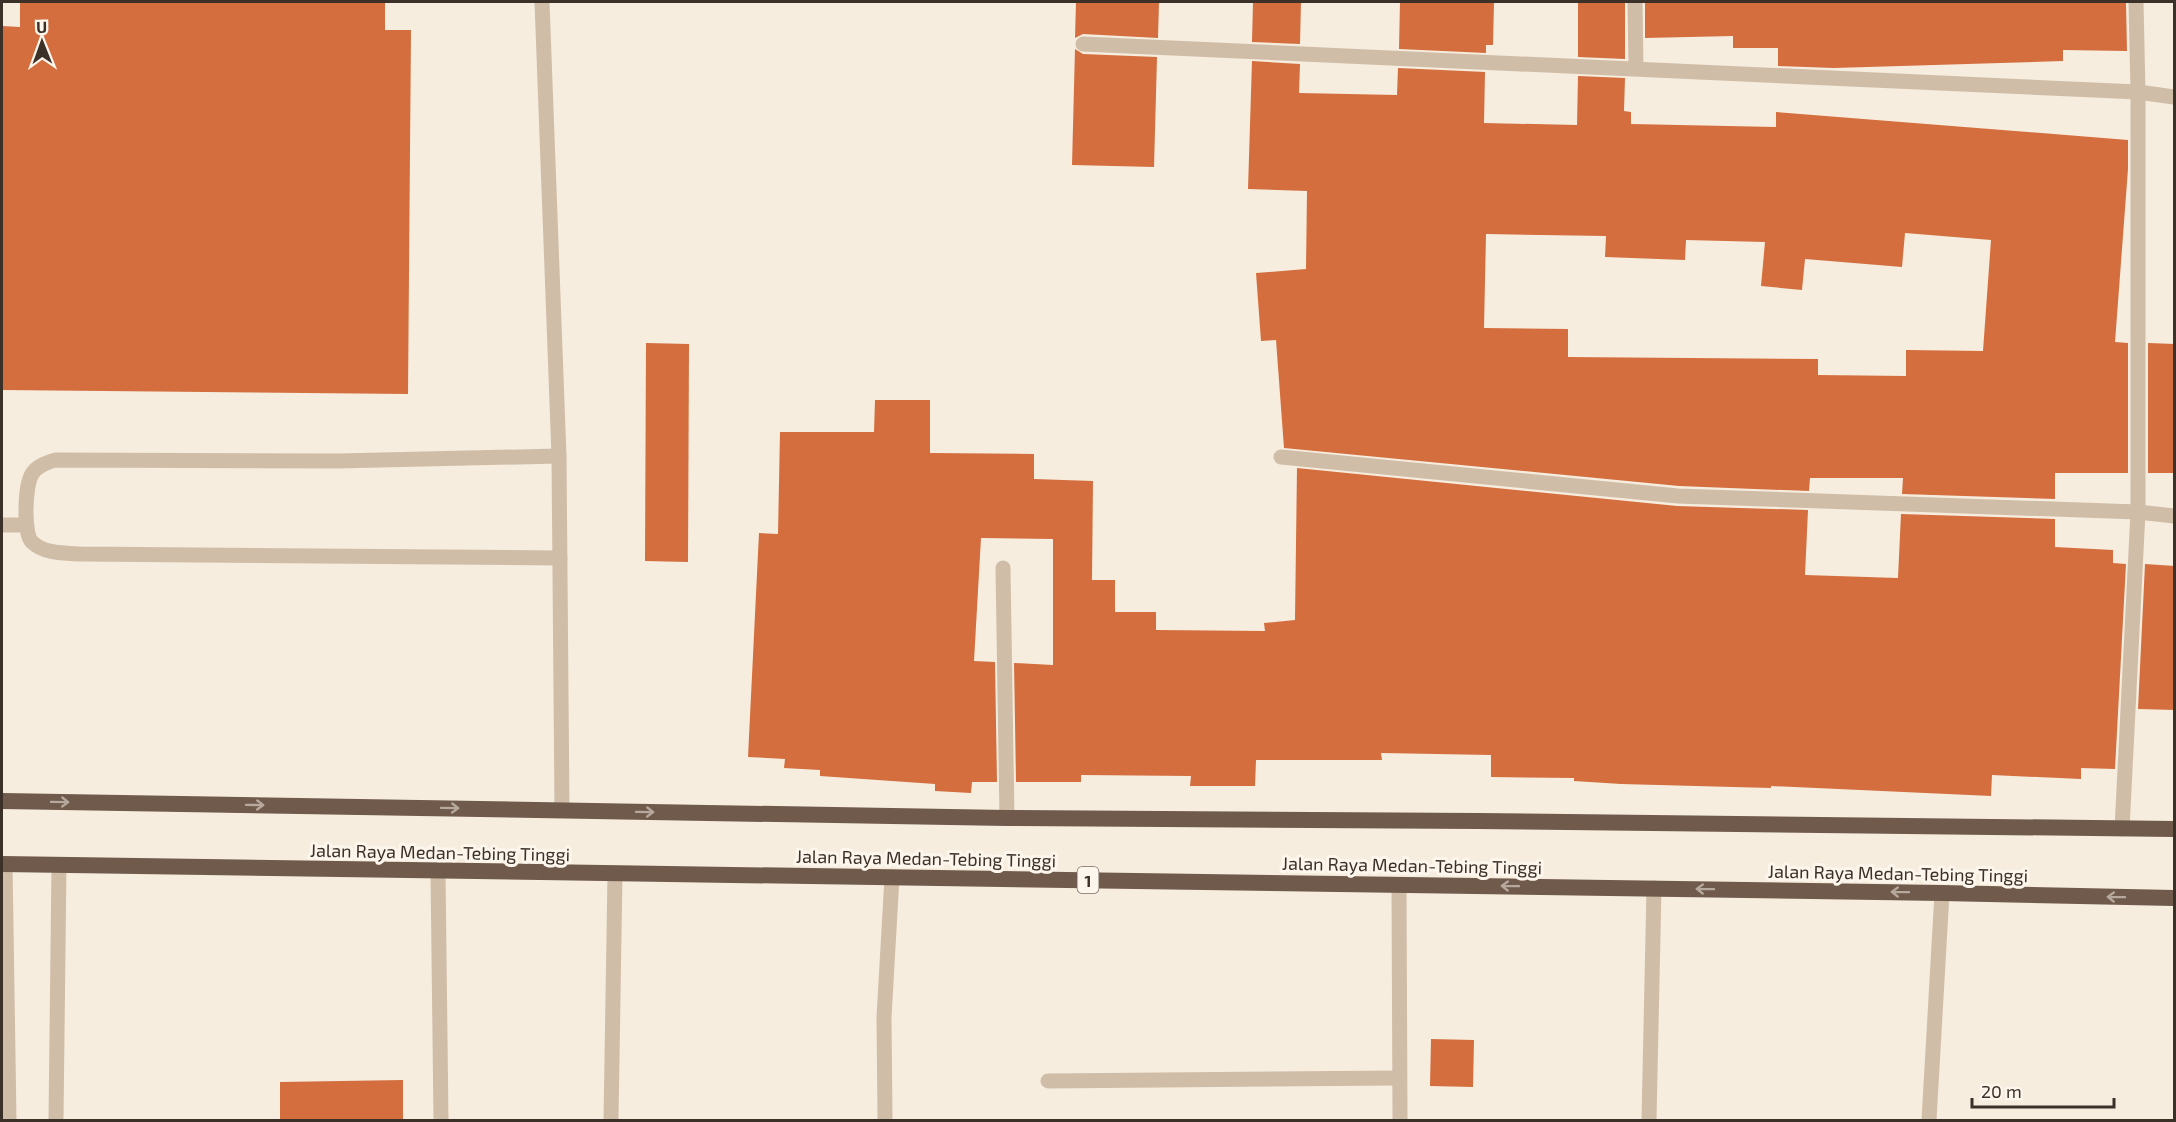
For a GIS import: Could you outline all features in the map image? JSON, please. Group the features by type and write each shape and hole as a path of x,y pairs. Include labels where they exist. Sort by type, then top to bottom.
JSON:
{"highway":[{"path":"2,801 1007,818 2175,829"},
{"name":"Jalan Raya Medan-Tebing Tinggi","path":"3,864 1654,888 2175,898"}],"street":[{"path":"542,2 559,456 562,810"},
{"path":"1635,2 1636,68"},
{"path":"2122,829 2138,512 2136,2"},
{"path":"1083,45 1636,68 2138,92 2175,97"},
{"path":"559,456 338,461 55,460 39,467 30,477 26,525 28,537 42,549 81,554 560,558"},
{"path":"1281,457 1678,496 2138,512 2175,516"},
{"path":"2,525 26,525"},
{"path":"1003,568 1007,818"},
{"path":"3,864 9,1120"},
{"path":"56,1120 59,866"},
{"path":"438,872 441,1120"},
{"path":"610,1120 615,873"},
{"path":"885,1120 884,1017 892,877"},
{"path":"1399,885 1400,1120"},
{"path":"1649,1120 1654,888"},
{"path":"1929,1120 1942,893"},
{"path":"1048,1081 1399,1078"}],"building":[{"path":"20,2 385,2 385,30 411,30 408,394 2,390 2,26 20,27"},
{"path":"1076,2 1159,2 1158,38 1083,34 1075,38"},
{"path":"1253,2 1301,2 1300,44 1252,42"},
{"path":"1400,2 1494,2 1493,45 1486,45 1486,53 1399,49"},
{"path":"1578,2 1625,2 1625,59 1578,57"},
{"path":"1645,2 2126,2 2127,51 2063,50 2063,61 1834,68 1778,66 1778,48 1733,48 1733,36 1645,38"},
{"path":"1075,49 1083,54 1157,57 1154,167 1072,165"},
{"path":"1252,61 1300,64 1299,93 1397,95 1398,68 1485,72 1484,123 1577,125 1578,76 1625,78 1624,111 1631,112 1631,124 1776,127 1776,112 2128,140 2128,169 2115,342 2128,343 2128,473 2055,473 2055,499 1902,494 1903,478 1810,478 1809,491 1679,486 1284,448 1276,340 1261,341 1256,273 1306,269 1307,191 1248,189","holes":["1905,233 1991,240 1983,351 1906,350 1906,376 1818,375 1818,359 1568,357 1568,329 1484,328 1486,234 1606,236 1605,257 1685,260 1686,240 1765,242 1761,286 1802,290 1805,259 1902,267"]},
{"path":"646,343 689,344 688,562 645,561"},
{"path":"2148,343 2175,344 2175,473 2148,473"},
{"path":"875,400 930,400 930,453 1034,454 1034,479 1093,481 1092,580 1115,580 1115,612 1156,612 1156,630 1265,631 1264,623 1295,620 1297,468 1677,506 1808,510 1805,575 1898,578 1901,514 2055,519 2055,547 2113,550 2113,563 2126,564 2115,769 2081,768 2081,779 1992,775 1991,796 1771,786 1771,788 1621,784 1574,781 1574,778 1491,777 1491,755 1381,753 1382,760 1256,760 1255,786 1190,786 1191,776 1081,775 1081,782 1016,782 1014,663 1053,665 1053,539 981,538 974,661 995,662 997,782 972,782 971,793 935,791 935,784 820,776 820,770 784,768 785,759 748,757 759,533 778,534 780,432 874,432"},
{"path":"2145,564 2175,566 2175,710 2138,709"},
{"path":"1431,1039 1474,1040 1473,1087 1430,1086"},
{"path":"403,1080 403,1120 280,1120 280,1082"}]}
